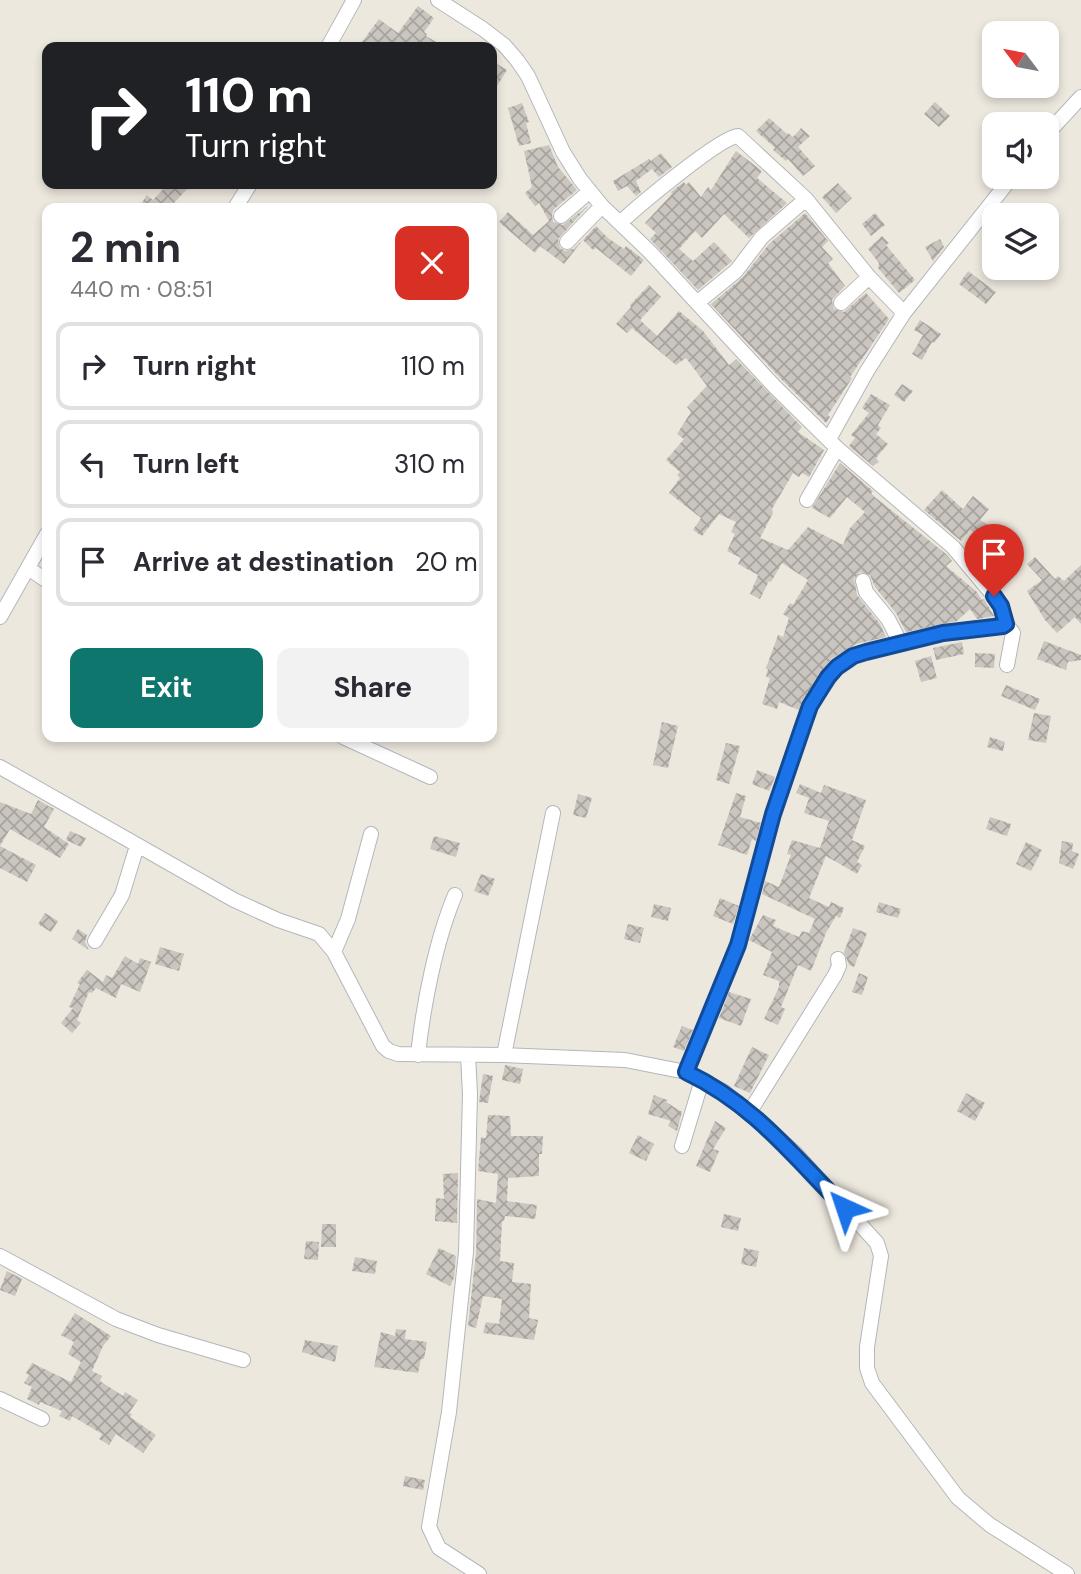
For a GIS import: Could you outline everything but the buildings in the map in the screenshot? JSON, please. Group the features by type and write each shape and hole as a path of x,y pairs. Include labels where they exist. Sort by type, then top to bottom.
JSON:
{"street":[{"path":"331,42 354,0"},
{"path":"438,0 483,29 517,60 533,86 563,152 602,206 698,302 775,387 833,443 953,547 1001,606 1013,637 1007,665"},
{"path":"1059,121 1081,97"},
{"path":"620,223 734,136 744,140 806,200 869,277 904,313"},
{"path":"807,500 867,371 904,313 1002,189"},
{"path":"561,216 590,191"},
{"path":"698,302 736,271 762,237 806,200"},
{"path":"567,243 602,206"},
{"path":"841,303 869,277"},
{"path":"0,617 42,543"},
{"path":"28,568 42,577"},
{"path":"863,582 866,592 888,619 901,644"},
{"path":"686,1072 738,945 773,814 810,706 837,667 858,654 943,633 1006,624"},
{"path":"354,742 430,777"},
{"path":"0,767 234,900 324,938 383,1046 398,1054 625,1060 686,1072 723,1091 794,1153 868,1232 880,1249 867,1348 867,1368 873,1383 958,1498 990,1525 1067,1574"},
{"path":"504,1055 553,813"},
{"path":"334,952 348,919 371,834"},
{"path":"95,941 122,895 137,846"},
{"path":"418,1055 435,964 454,895"},
{"path":"749,1113 835,975 839,966 838,959"},
{"path":"468,1055 470,1083 466,1252 449,1412 429,1527 439,1548 479,1574"},
{"path":"682,1146 702,1080"},
{"path":"0,1255 116,1320 243,1360"},
{"path":"0,1399 42,1419"}],"route":[{"path":"845,1208 794,1153 758,1120 723,1091 686,1072 738,945 773,814 815,697 837,667 853,656 943,633 1003,626 1006,619 994,596"}]}
